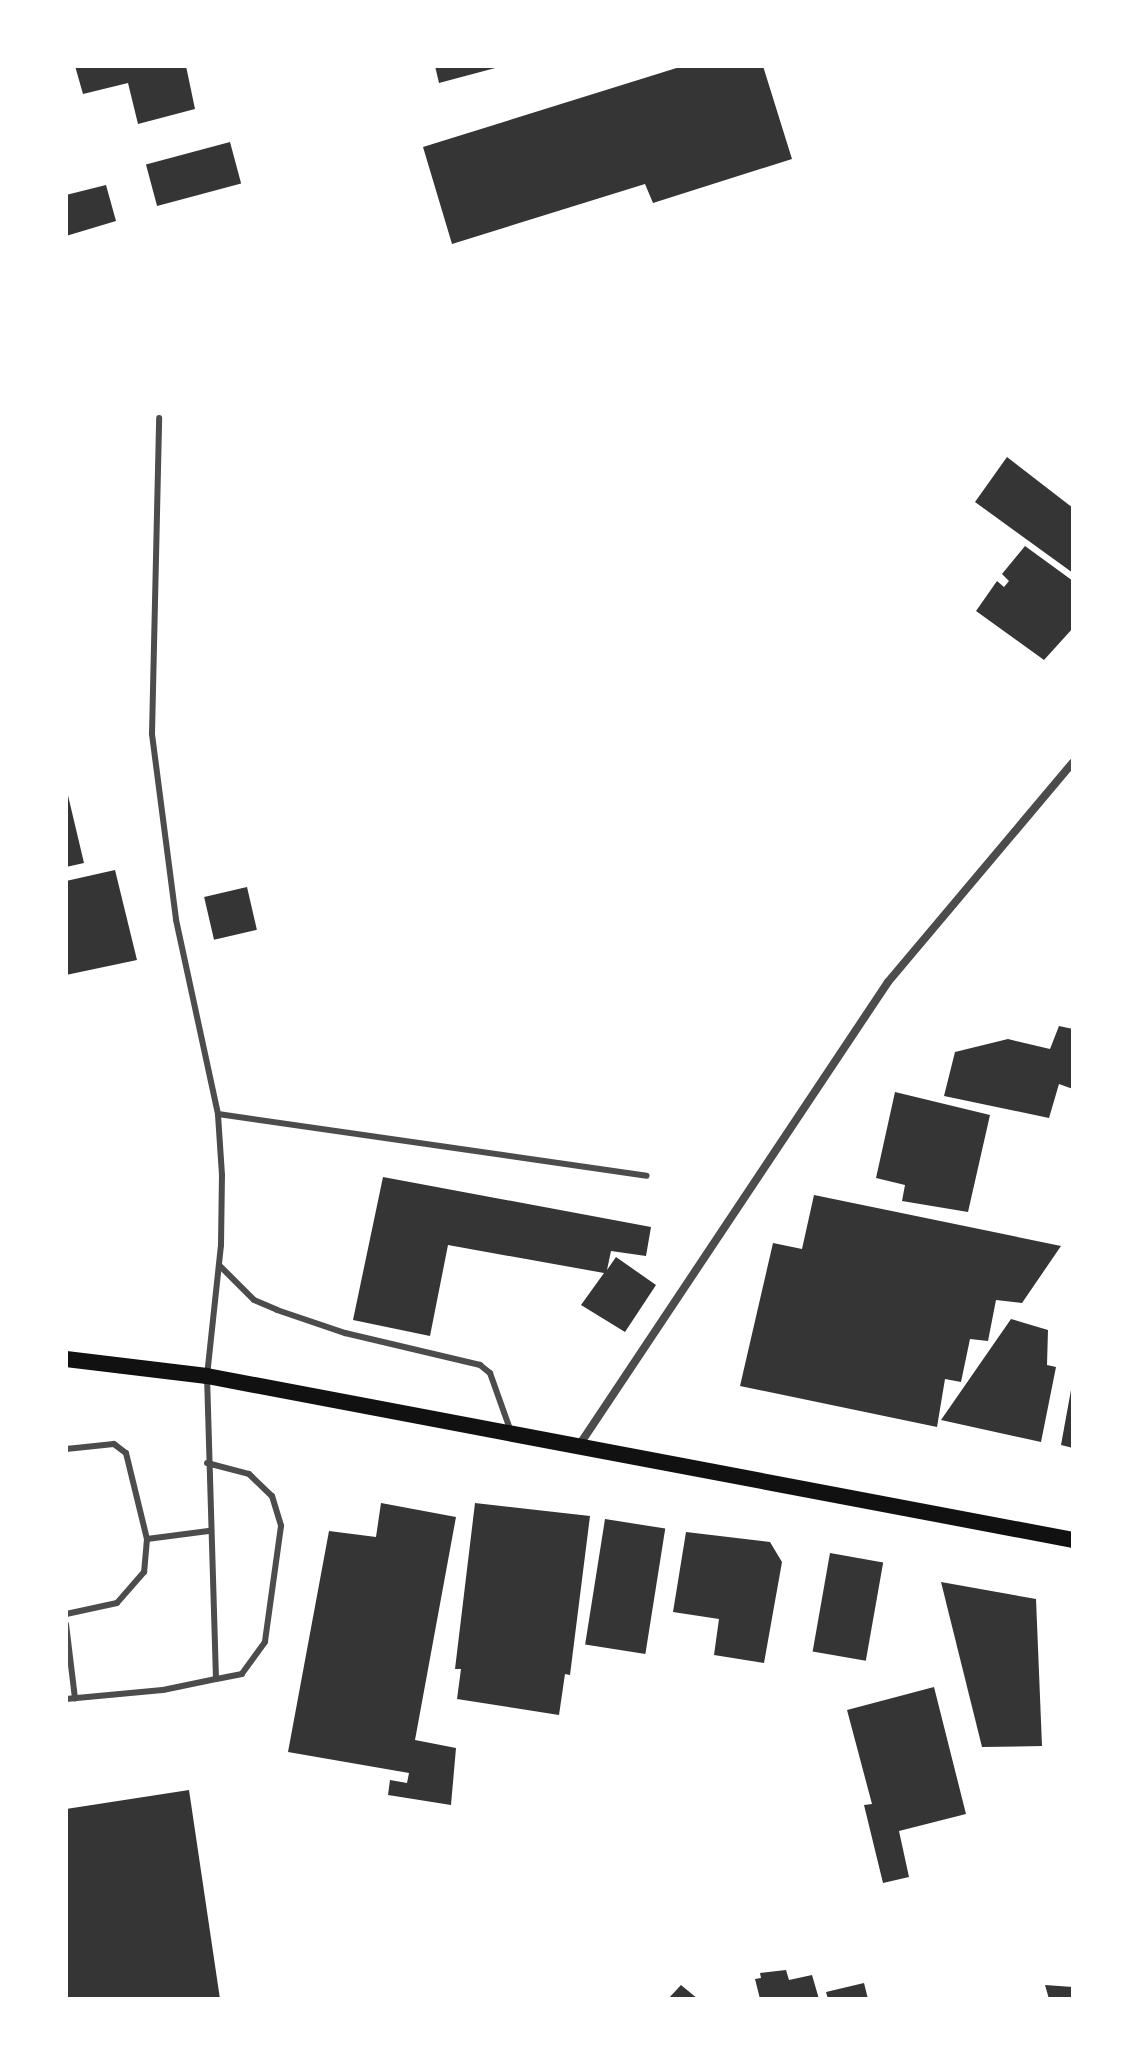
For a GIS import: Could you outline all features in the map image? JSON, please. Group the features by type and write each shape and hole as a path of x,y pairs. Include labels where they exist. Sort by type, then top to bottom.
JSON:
{"main road":[{"path":"66,1359 207,1376 580,1444 1073,1540"}],"street":[{"path":"580,1444 888,982 1073,762"}],"lane":[{"path":"159,418 152,734 176,919 218,1114 219,1265 207,1376 208,1531 216,1679"},
{"path":"218,1114 647,1176"},
{"path":"219,1265 254,1300 277,1310 345,1333 480,1365 490,1373 511,1432"},
{"path":"66,1449 114,1444 126,1453 147,1539 144,1572 117,1603 66,1614"},
{"path":"66,1699 242,1674 265,1642 281,1526 272,1496 249,1474 207,1463"},
{"path":"147,1539 208,1531"},
{"path":"66,1624 75,1698"}],"building":[{"path":"75,66 186,66 195,109 138,124 128,83 83,94"},
{"path":"435,66 499,66 499,67 439,83"},
{"path":"683,66 763,66 792,159 653,203 645,184 452,244 423,147"},
{"path":"230,142 241,184 157,206 146,165"},
{"path":"106,185 116,221 66,236 66,195"},
{"path":"1007,457 1073,508 1073,573 975,502"},
{"path":"1025,546 1073,581 1073,628 1044,660 976,611 997,581 1004,587 1009,581 1002,574"},
{"path":"66,787 84,863 66,867"},
{"path":"115,870 137,960 66,975 66,881"},
{"path":"247,887 257,930 214,940 204,897"},
{"path":"1059,1026 1073,1029 1073,1089 1059,1084 1049,1118 944,1096 955,1052 1008,1039 1050,1049"},
{"path":"895,1092 990,1115 968,1212 902,1201 905,1185 876,1178"},
{"path":"383,1177 651,1227 646,1256 611,1251 607,1270 616,1257 656,1285 625,1332 581,1305 604,1273 448,1245 430,1336 353,1320"},
{"path":"814,1195 1061,1246 1022,1303 996,1300 988,1341 970,1339 961,1382 945,1379 937,1427 740,1386 773,1243 802,1249"},
{"path":"1011,1319 1048,1330 1047,1365 1056,1367 1041,1442 941,1420"},
{"path":"1073,1391 1073,1448 1061,1445"},
{"path":"381,1503 456,1517 415,1740 456,1748 451,1805 388,1795 390,1780 407,1783 409,1773 288,1752 329,1531 376,1537"},
{"path":"475,1503 590,1516 570,1675 565,1674 559,1715 457,1699 461,1669 455,1669"},
{"path":"605,1519 665,1529 645,1654 585,1644"},
{"path":"686,1532 770,1542 782,1562 764,1663 714,1655 719,1619 673,1612"},
{"path":"830,1553 883,1562 866,1661 813,1651"},
{"path":"941,1582 1036,1599 1042,1746 982,1747"},
{"path":"934,1687 966,1814 899,1831 909,1877 883,1883 864,1805 872,1804 847,1710"},
{"path":"189,1790 220,1999 66,1999 66,1809"},
{"path":"786,1970 789,1980 812,1975 819,1999 760,1999 755,1979 761,1978 760,1973"},
{"path":"864,1983 868,1999 828,1999 826,1992"},
{"path":"681,1985 698,1999 668,1999"},
{"path":"1045,1985 1073,1987 1073,1999 1049,1999"}]}
